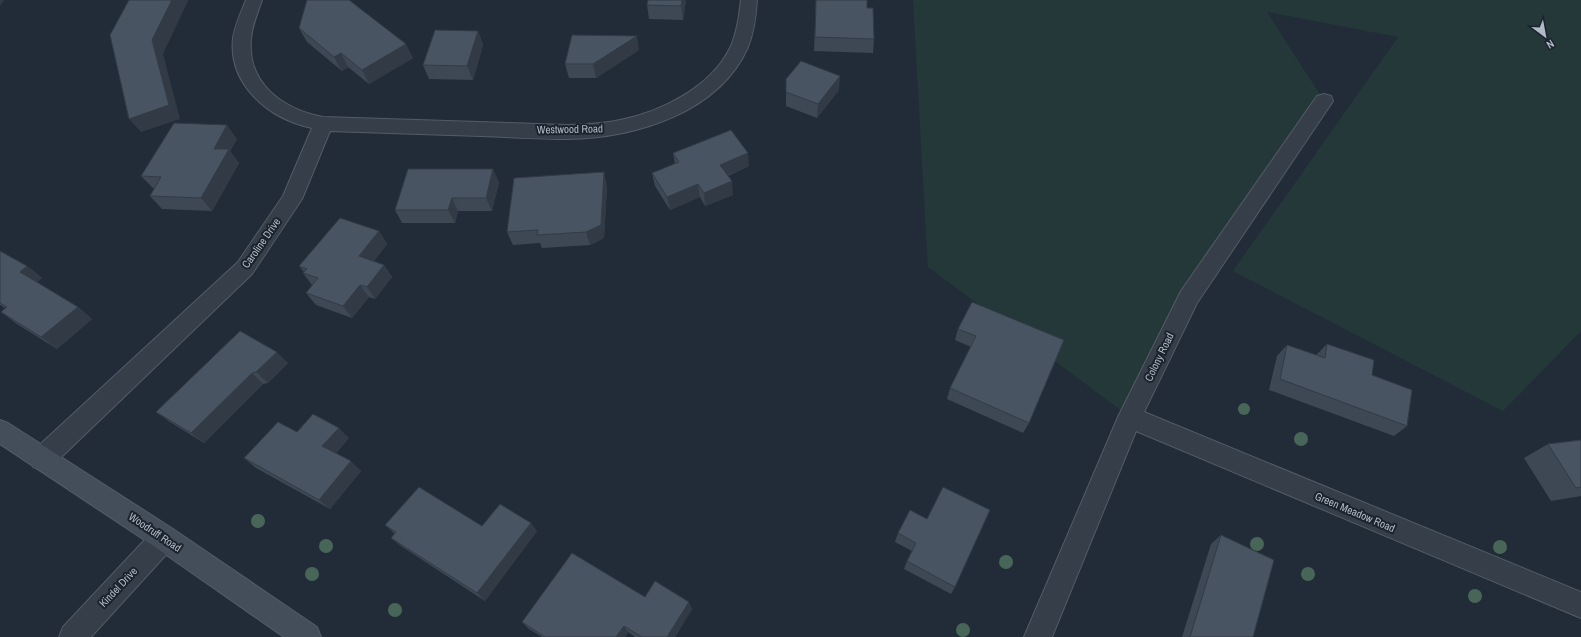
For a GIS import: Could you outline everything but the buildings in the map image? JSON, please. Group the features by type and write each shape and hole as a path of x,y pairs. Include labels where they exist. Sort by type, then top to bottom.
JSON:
{"street":[{"path":"254,0 242,37 242,56 246,73 257,90 278,107 295,117 323,124"},
{"name":"Westwood Road","path":"323,124 568,132 597,130 621,126 649,118 696,95 715,81 728,67 742,39 749,0"},
{"name":"Colony Road","path":"1038,637 1130,418 1189,297 1324,101"},
{"name":"Caroline Drive","path":"42,459 245,268 292,199 323,124"},
{"name":"Green Meadow Road","path":"1130,418 1524,582 1581,604"},
{"name":"Woodruff Road","path":"0,431 164,538 307,637"},
{"name":"Kindel Drive","path":"73,637 164,538"}],"green space":[{"path":"913,0 1581,0 1581,331 1503,411 1233,271 1398,37 1267,12 1324,101 1189,297 1130,417 928,267"}]}
